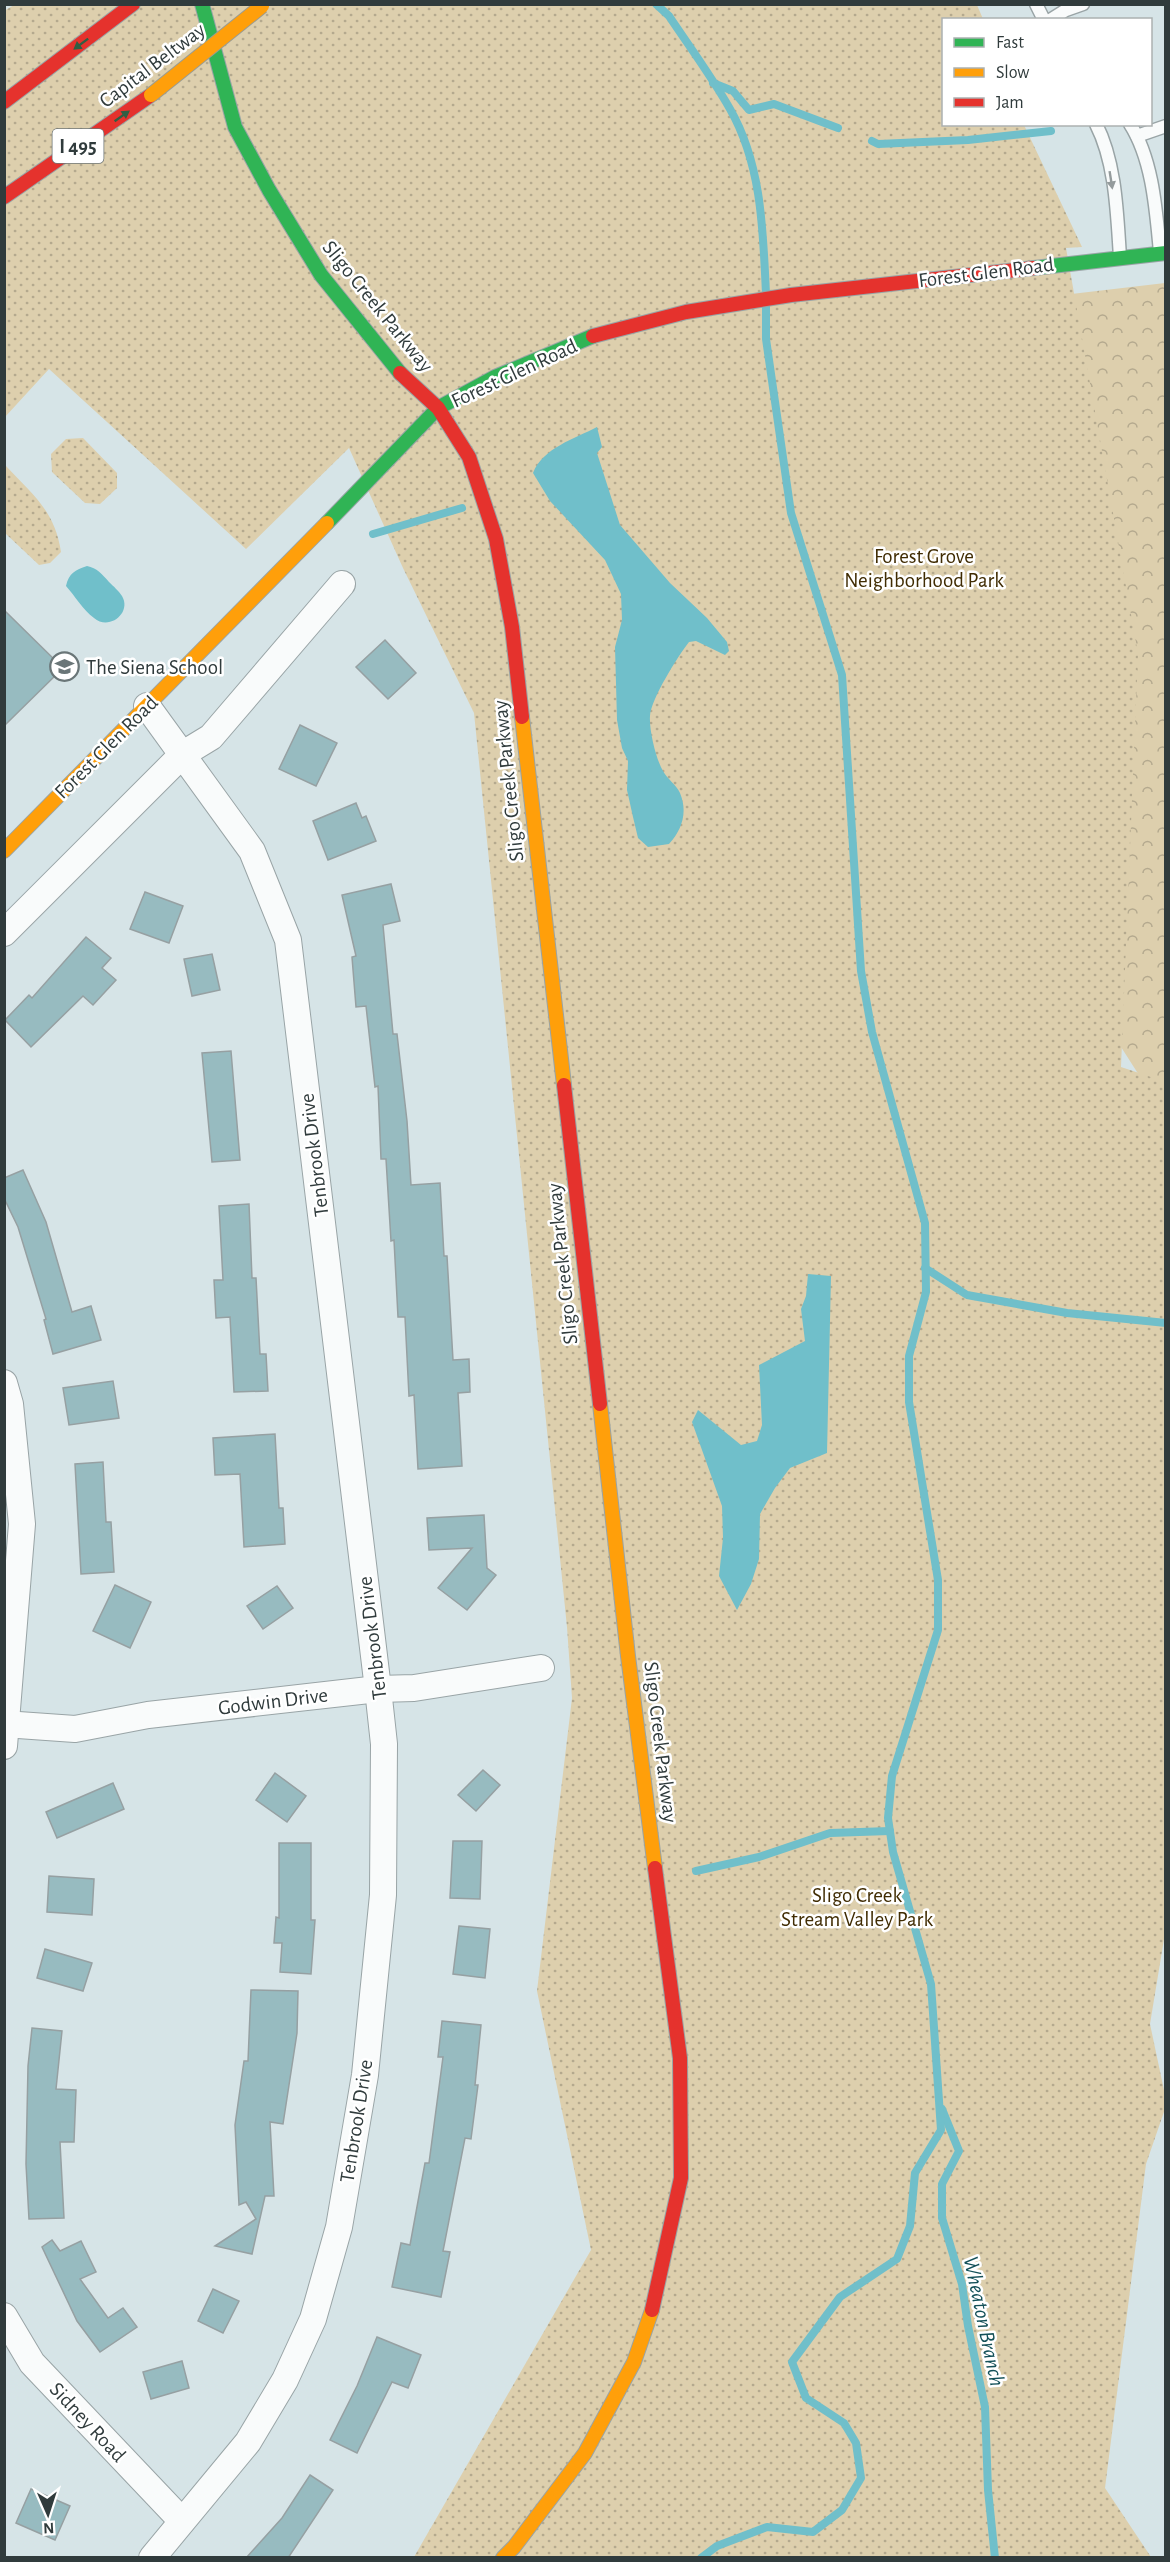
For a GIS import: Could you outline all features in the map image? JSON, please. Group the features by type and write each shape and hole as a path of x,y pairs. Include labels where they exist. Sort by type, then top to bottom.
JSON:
{"main road":[{"name":"Sligo Creek Parkway","path":"202,4 236,127 269,190 321,275 405,377 438,408 469,457 496,539 512,627 628,1656 680,2058 681,2178 656,2299 638,2351 585,2453 514,2547 503,2558"},
{"name":"Capital Beltway","path":"4,197 151,95 263,5"},
{"path":"4,102 130,7"},
{"name":"Forest Glen Road","path":"4,851 438,408 495,377 590,338 686,312 752,299 1163,253"}],"street":[{"path":"4,933 183,754 211,737 342,584"},
{"name":"Tenbrook Drive","path":"147,706 252,851 288,940 384,1744 383,1894 365,2075 339,2227 312,2319 285,2380 248,2442 152,2558"},
{"path":"4,1383 10,1404 22,1524 5,1731"},
{"name":"Godwin Drive","path":"5,1731 75,1729 148,1715 378,1689 414,1688 541,1668"},
{"name":"Sidney Road","path":"4,2316 32,2363 182,2521"}],"lane":[{"path":"1036,4 1043,18"},
{"path":"1053,18 1083,4"},
{"path":"1097,126 1106,144 1117,216 1120,257"},
{"path":"1131,126 1146,162 1163,253"},
{"path":"1137,136 1166,126"}],"green space":[{"name":"Sligo Creek Stream Valley Park","path":"14,5 977,5 983,18 942,18 942,126 1024,126 1082,247 1066,248 1138,654 1121,1067 1166,1082 1166,1927 1150,2024 1166,2106 1146,2164 1105,2488 1151,2557 414,2557 591,2250 537,1991 572,1698 567,1627 474,713 403,568 349,448 246,549 49,369 5,417 4,11"},
{"path":"1165,283 1165,1144 1153,1097 1082,986 995,303"},
{"path":"83,438 117,473 117,488 100,504 85,503 52,472 51,454 66,439"},
{"path":"6,466 34,495 54,525 61,552 50,563 39,565 5,533"}],"water":[{"path":"597,427 602,447 597,453 620,525 670,583 707,618 727,642 729,651 725,655 696,641 689,642 655,699 650,716 654,744 660,766 678,790 683,807 680,827 669,844 648,847 638,838 627,790 628,761 622,748 617,720 615,647 622,620 621,594 605,560 550,501 533,473 544,457 552,451"},
{"path":"87,566 99,572 122,596 124,608 121,614 112,621 100,621 94,618 66,586 73,573"},
{"path":"808,1274 831,1276 827,1453 790,1468 760,1514 759,1559 751,1584 737,1610 719,1576 723,1538 722,1506 692,1422 698,1410 741,1445 757,1441 762,1425 759,1365 805,1341 801,1309 806,1296"}],"building":[{"path":"4,610 63,668 4,726"},
{"path":"385,640 416,673 388,699 356,667"},
{"path":"300,725 337,743 316,786 279,769"},
{"path":"356,803 362,818 366,816 376,841 328,860 313,821"},
{"path":"391,884 400,921 383,925 393,1034 397,1034 407,1121 411,1185 440,1183 453,1360 469,1359 470,1392 458,1393 462,1466 418,1469 414,1395 409,1396 405,1317 398,1317 394,1240 391,1241 386,1159 381,1159 378,1086 375,1087 366,1006 356,1007 352,957 356,956 342,895"},
{"path":"145,892 183,906 169,943 130,929"},
{"path":"86,937 111,958 102,968 116,980 93,1005 83,996 31,1047 5,1020 29,995 32,998"},
{"path":"212,954 220,990 192,996 184,959"},
{"path":"231,1051 240,1160 212,1162 202,1053"},
{"path":"23,1170 46,1222 72,1312 91,1306 101,1340 53,1354 44,1320 46,1319 18,1227 4,1198 4,1178"},
{"path":"249,1204 252,1278 256,1278 260,1354 266,1354 268,1391 234,1392 230,1317 216,1318 214,1280 223,1280 219,1206"},
{"path":"113,1381 119,1418 69,1425 63,1388"},
{"path":"275,1434 279,1508 283,1508 285,1544 244,1547 240,1474 215,1475 213,1438"},
{"path":"103,1462 106,1522 111,1522 114,1572 81,1574 75,1464"},
{"path":"484,1515 487,1568 496,1575 467,1610 438,1588 472,1548 429,1550 427,1518"},
{"path":"115,1585 151,1602 130,1648 93,1631"},
{"path":"277,1586 293,1608 263,1629 247,1606"},
{"path":"483,1770 500,1785 476,1811 458,1795"},
{"path":"275,1773 306,1796 287,1822 256,1800"},
{"path":"113,1783 124,1809 57,1838 46,1812"},
{"path":"453,1841 482,1841 480,1899 450,1898"},
{"path":"279,1843 311,1843 311,1920 315,1920 311,1974 280,1972 282,1943 274,1943 276,1917 279,1918"},
{"path":"49,1876 94,1879 92,1915 47,1912"},
{"path":"459,1926 490,1929 485,1978 453,1974"},
{"path":"45,1949 92,1963 83,1991 37,1978"},
{"path":"251,1990 298,1991 297,2033 283,2124 270,2122 274,2196 265,2196 252,2254 215,2246 256,2219 246,2202 239,2205 235,2125 244,2061 248,2061"},
{"path":"442,2021 481,2025 475,2085 478,2085 471,2139 465,2138 443,2251 450,2252 441,2297 392,2287 401,2243 410,2245 425,2163 429,2163 443,2057 438,2057"},
{"path":"32,2028 62,2031 56,2089 76,2090 74,2142 60,2142 64,2218 29,2219 26,2164 28,2066"},
{"path":"52,2240 60,2251 81,2241 96,2272 80,2279 108,2318 123,2308 137,2327 100,2352 77,2321 42,2247"},
{"path":"213,2289 239,2301 223,2333 198,2321"},
{"path":"377,2337 421,2355 408,2388 392,2382 357,2453 330,2440 357,2386"},
{"path":"182,2361 189,2388 151,2399 143,2372"},
{"path":"310,2475 333,2490 288,2558 246,2558 282,2518"},
{"path":"31,2489 70,2506 55,2540 16,2523"}],"waterway":[{"path":"656,4 669,16 708,73 741,130 749,153 759,199 766,294"},
{"path":"713,83 733,91 749,110 774,104 838,128"},
{"path":"872,141 878,144 968,140 1051,131"},
{"path":"701,2558 717,2546 767,2527 813,2532 842,2510 861,2478 856,2443 844,2423 806,2398 792,2362 840,2297 897,2259 910,2226 915,2173 941,2130 931,1984 893,1852 888,1818 892,1776 938,1630 938,1580 909,1402 909,1356 926,1292 925,1223 872,1032 861,971 842,675 791,513 766,339 766,306"},
{"path":"373,534 462,508"},
{"path":"925,1268 967,1295 1067,1313 1166,1323"},
{"path":"696,1871 759,1857 830,1833 890,1831"},
{"name":"Wheaton Branch","path":"942,2109 959,2151 942,2184 942,2218 962,2284 968,2326 985,2407 988,2490 995,2558"}],"traffic: fast":[{"path":"202,4 235,127 269,190 321,275 400,373"},
{"path":"1034,268 1166,253"},
{"path":"327,523 438,408 495,377 593,336"}],"traffic: slow":[{"path":"151,95 262,6"},
{"path":"4,851 327,523"},
{"path":"522,717 564,1085"},
{"path":"600,1404 628,1656 655,1868"},
{"path":"503,2558 514,2547 585,2453 634,2362 652,2310"}],"traffic: jam":[{"path":"4,102 133,4"},
{"path":"4,197 151,95"},
{"path":"593,336 686,312 791,295 1034,268"},
{"path":"400,373 438,408 469,457 496,539 512,627 522,717"},
{"path":"564,1085 600,1404"},
{"path":"652,2310 681,2178 680,2058 655,1868"}],"place":[{"name":"The Siena School","path":"65,667"}],"park label":[{"name":"Forest Grove Neighborhood Park","path":"924,568"}]}
